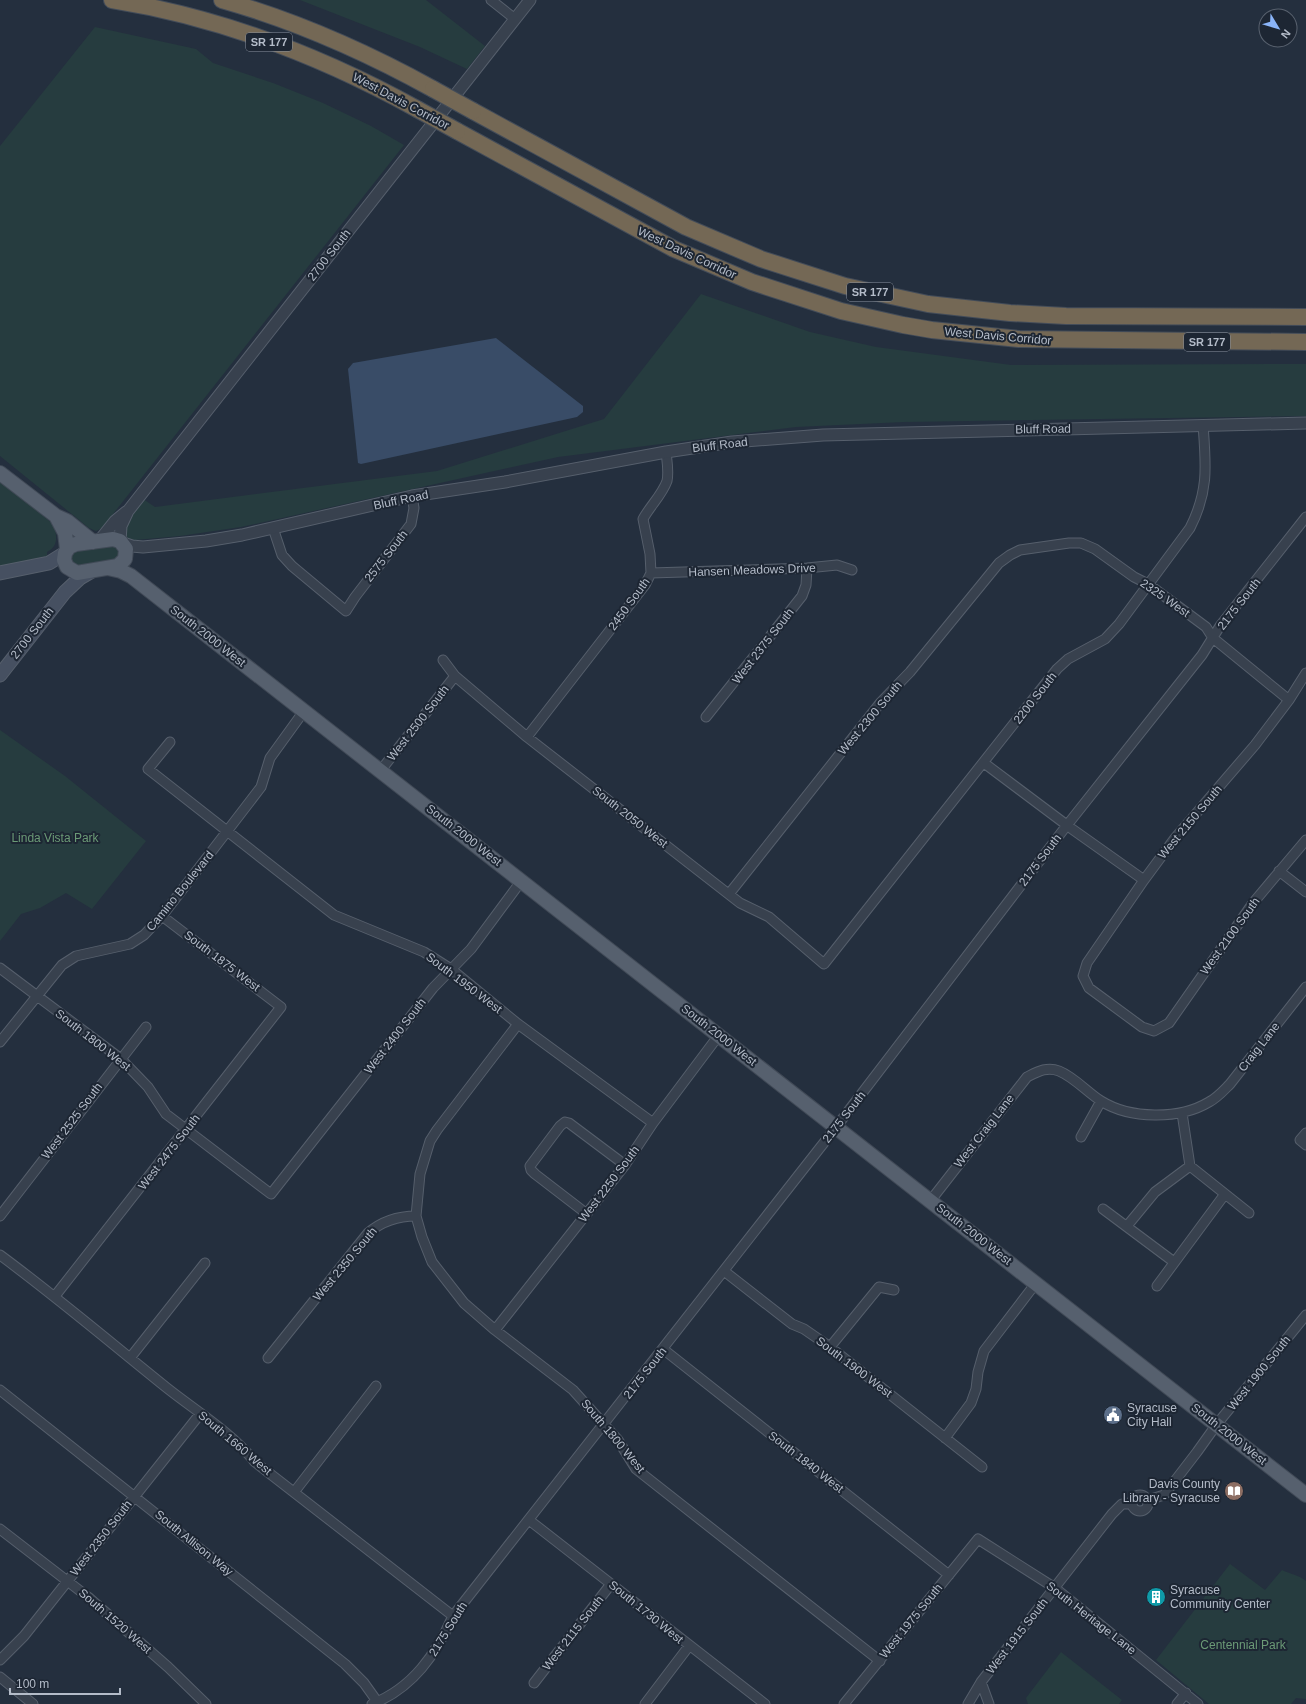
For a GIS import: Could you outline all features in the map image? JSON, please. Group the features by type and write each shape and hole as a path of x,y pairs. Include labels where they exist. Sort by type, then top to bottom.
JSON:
{"highway":[{"name":"West Davis Corridor","path":"112,0 187,16 274,43 352,76 417,109 674,249 752,282 841,311 932,330 1019,339 1306,342"},
{"name":"West Davis Corridor","path":"222,0 278,18 336,41 385,64 686,227 761,259 845,286 928,304 1010,314 1066,316 1306,317"}],"main road":[{"path":"0,473 56,516 67,521 96,541"},
{"path":"56,516 65,533 67,542 64,560 68,569"},
{"path":"0,573 55,560 76,544 113,539 124,550 131,576"},
{"path":"43,564 54,564 77,573 94,571 118,566 124,550"},
{"name":"South 2000 West","path":"108,568 121,571 131,576 522,880 835,1128 931,1200 1306,1495"},
{"name":"2700 South","path":"64,592 68,582 68,569"},
{"name":"2700 South","path":"0,675 64,592 80,578 94,571"}],"street":[{"path":"491,0 515,19"},
{"name":"2700 South","path":"128,511 530,0"},
{"name":"Bluff Road","path":"124,550 224,538 412,496 505,482 666,452 732,442 823,435 1203,425 1306,424"},
{"name":"2200 South","path":"824,964 1057,669 1068,659 1105,639 1119,624 1190,528 1198,512 1203,493 1206,469 1203,425"},
{"name":"2450 South","path":"527,737 645,585 650,573 650,554 643,519 660,495 667,480 668,468 666,452"},
{"name":"2575 South","path":"273,528 282,555 292,566 346,611 411,524 414,508 412,496"},
{"path":"96,541 115,521 128,511"},
{"path":"124,550 122,523 128,511"},
{"name":"2175 South","path":"376,1703 402,1688 434,1654 453,1616 724,1271 1067,825 1202,655 1220,626 1306,518"},
{"name":"2325 West","path":"1020,550 1069,542 1081,543 1096,549 1134,577 1148,584 1206,627 1213,638 1289,700"},
{"name":"West 2300 South","path":"729,894 881,702 910,672 999,563 1020,550"},
{"name":"Hansen Meadows Drive","path":"650,573 836,566 852,570"},
{"name":"West 2375 South","path":"706,718 802,596 806,585 807,568"},
{"name":"South 2050 West","path":"443,660 455,676 527,737 740,903 769,917 824,964"},
{"name":"West 2150 South","path":"1083,976 1087,964 1144,880 1175,838 1255,745 1289,700 1306,673"},
{"name":"West 2500 South","path":"381,770 455,676"},
{"name":"Camino Boulevard","path":"0,1042 62,965 76,956 130,944 144,935 162,916 261,787 270,758 304,711"},
{"name":"South 1950 West","path":"170,742 148,769 334,915 424,952 450,969 518,1024 653,1123"},
{"path":"984,763 1144,880"},
{"name":"West 2100 South","path":"1083,976 1089,988 1142,1027 1154,1031 1168,1023 1252,903 1306,840"},
{"path":"1279,872 1306,892"},
{"name":"West 2400 South","path":"271,1194 433,988 450,969 472,949 522,880"},
{"name":"South 1875 West","path":"162,916 281,1007"},
{"name":"South 1800 West","path":"0,968 120,1059 148,1087 166,1114 271,1194"},
{"name":"Craig Lane","path":"1182,1112 1209,1103 1230,1084 1306,986"},
{"name":"West 2475 South","path":"55,1296 281,1007"},
{"path":"416,1216 420,1174 430,1141 518,1024"},
{"name":"West 2525 South","path":"0,1216 146,1027"},
{"name":"West 2250 South","path":"495,1330 625,1165 653,1123 719,1035"},
{"name":"West Craig Lane","path":"931,1200 1027,1077 1044,1069 1059,1071 1101,1101"},
{"path":"1081,1137 1101,1101 1115,1108 1142,1115 1182,1112 1190,1166 1249,1213"},
{"path":"587,1214 531,1170 530,1166 560,1126 565,1122 569,1123 625,1165"},
{"path":"1127,1226 1156,1192 1190,1166"},
{"path":"1156,1286 1225,1194"},
{"path":"1103,1209 1174,1262"},
{"name":"South 1800 West","path":"416,1216 422,1237 432,1262 464,1303 495,1330 584,1400 618,1440 636,1469 880,1661"},
{"name":"West 2350 South","path":"268,1358 368,1234 377,1226 389,1220 416,1216"},
{"name":"South 1660 West","path":"0,1254 55,1296 130,1358 239,1444 256,1462 453,1616"},
{"path":"130,1358 205,1264"},
{"name":"South 1900 West","path":"724,1271 792,1324 804,1329 830,1347 982,1467"},
{"path":"945,1438 971,1403 976,1389 978,1372 984,1351 1036,1283"},
{"path":"830,1347 879,1287 894,1290"},
{"name":"West 1900 South","path":"1132,1504 1137,1510 1142,1511 1148,1505 1148,1500 1164,1495 1198,1452 1217,1424 1306,1315"},
{"name":"South 1840 West","path":"663,1349 949,1575"},
{"path":"295,1492 376,1386"},
{"name":"South Allison Way","path":"0,1390 345,1664 364,1683 376,1703"},
{"name":"West 2350 South","path":"0,1660 24,1636 134,1495 200,1414"},
{"name":"West 1915 South","path":"968,1704 981,1682 1112,1514 1122,1504 1132,1504"},
{"name":"South 1730 West","path":"528,1520 765,1704"},
{"name":"South 1520 West","path":"0,1529 88,1597 168,1667 206,1704"},
{"name":"West 1975 South","path":"844,1704 978,1539"},
{"name":"South Heritage Lane","path":"978,1539 1055,1588 1198,1704"},
{"name":"West 2115 South","path":"534,1683 611,1584"},
{"path":"645,1704 689,1646"},
{"path":"0,1677 32,1704"},
{"name":"West 1915 South","path":"981,1682 989,1704"},
{"path":"1177,1704 1186,1693"}],"green space":[{"path":"300,0 426,0 485,46 467,69 420,47"},
{"path":"95,27 196,49 213,63 273,83 323,103 371,126 404,145 102,528 96,531 89,528 0,456 0,146"},
{"path":"701,294 810,332 876,347 1011,365 1306,364 1306,416 904,422 796,427 558,457 241,527 180,536 135,540 129,539 124,535 126,523 143,499 155,507 437,471 604,419"},
{"path":"0,478 55,526 56,541 51,550 47,552 47,556 0,566"},
{"path":"112,544 119,547 118,560 73,566 69,557 71,552"},
{"name":"Linda Vista Park","path":"0,730 65,776 146,841 92,909 66,893 40,908 21,914 0,941"},
{"name":"Centennial Park","path":"1230,1564 1265,1590 1282,1570 1306,1581 1306,1699 1296,1698 1291,1704 1209,1704 1156,1660"},
{"path":"1061,1652 1122,1700 1119,1704 1028,1704 1026,1698"}],"water":[{"path":"496,338 583,406 583,412 577,417 361,464 358,463 348,369 353,363"}],"place":[{"name":"Syracuse City Hall","path":"1113,1415"},
{"name":"Davis County Library - Syracuse","path":"1234,1491"},
{"name":"Syracuse Community Center","path":"1156,1597"}]}
